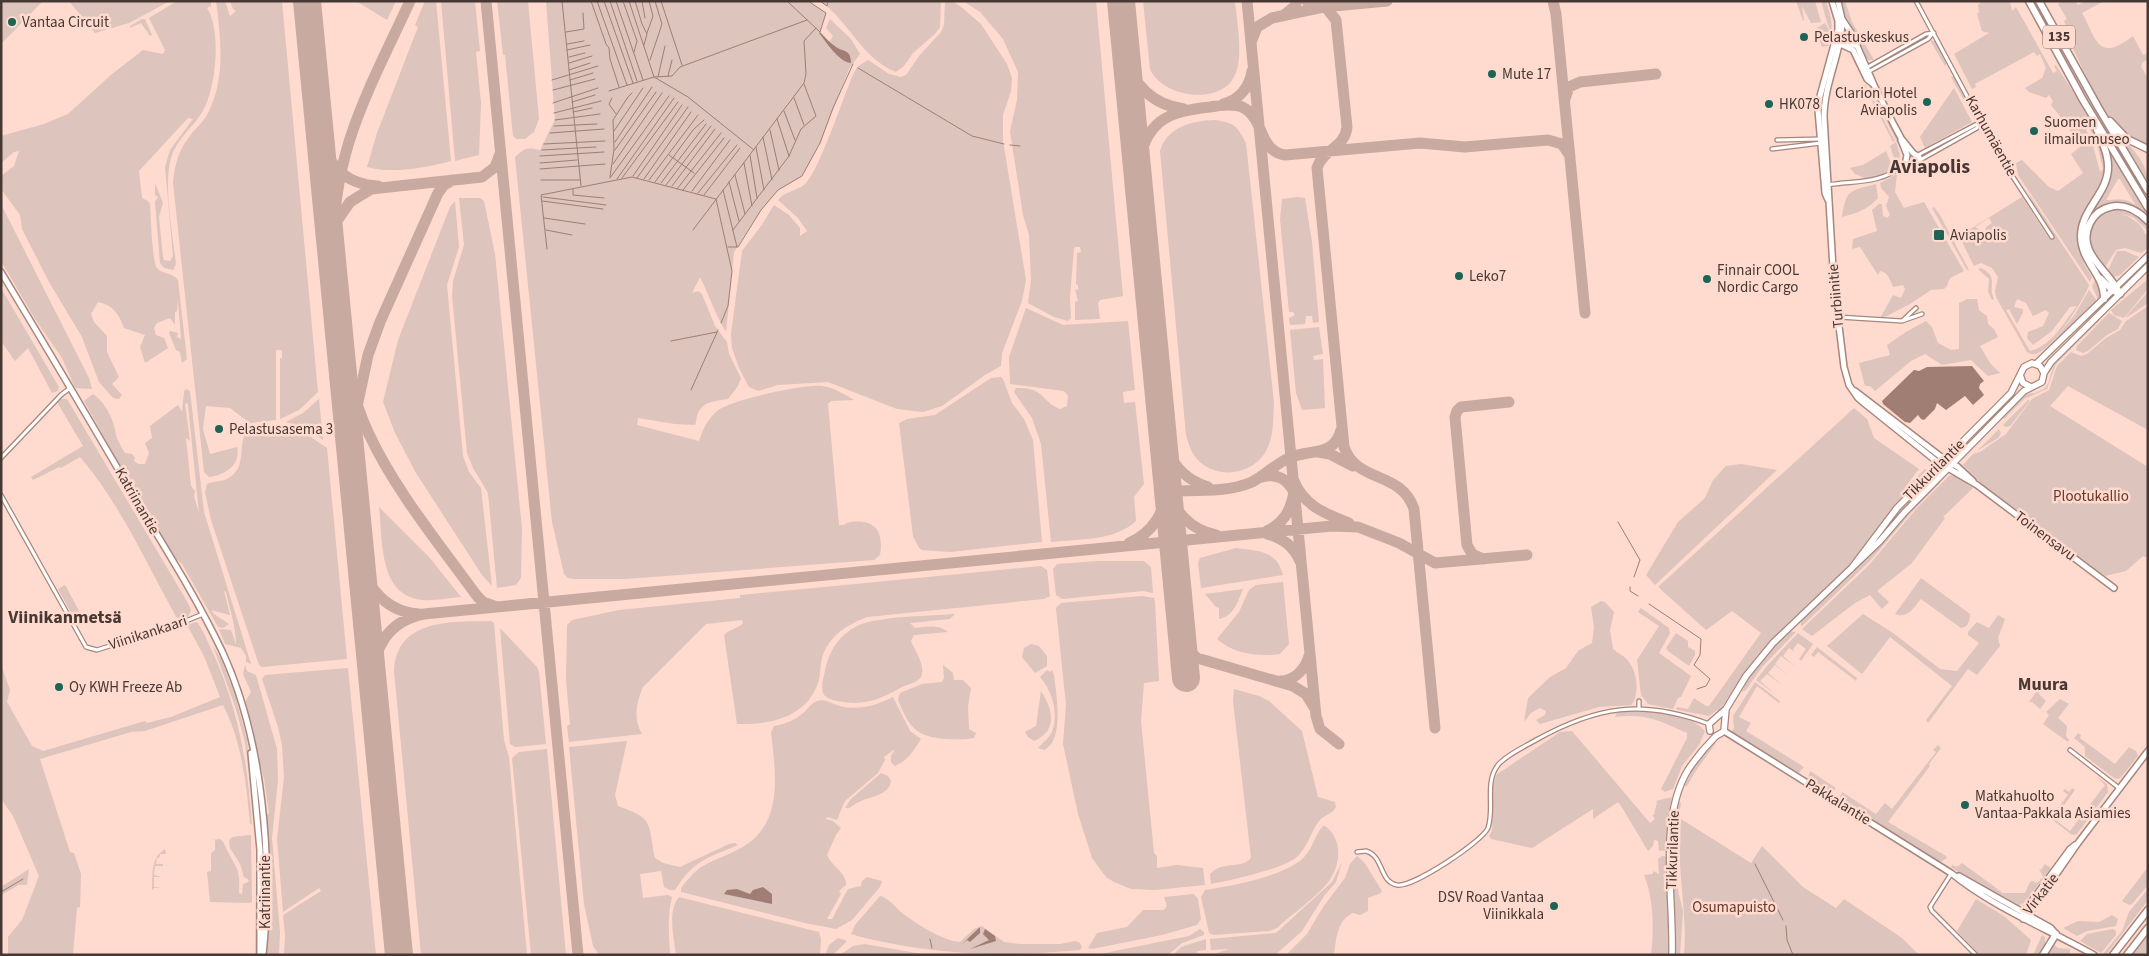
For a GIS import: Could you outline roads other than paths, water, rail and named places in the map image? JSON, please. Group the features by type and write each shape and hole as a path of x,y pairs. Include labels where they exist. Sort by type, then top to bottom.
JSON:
{"highway":[{"name":"135","path":"2029,1 2091,114 2148,208"},
{"name":"135","path":"2039,1 2098,107 2148,191"},
{"path":"2098,107 2121,135 2139,146 2148,148"},
{"path":"2091,114 2108,165 2104,185 2085,217 2081,230 2083,252 2103,286 2104,299"},
{"path":"2114,288 2090,252 2086,239 2090,222 2102,210 2113,206 2132,209 2148,221"},
{"path":"2094,272 2120,294"},
{"path":"2113,955 2148,910"},
{"path":"2127,955 2148,928"},
{"path":"2043,955 2056,934"}],"main road":[{"path":"2148,256 2036,364 2026,365 2020,375 2023,383 2031,387 2039,385 2051,362 2148,266"},
{"path":"2036,364 2042,368 2044,373"},
{"name":"Tikkurilantie","path":"1851,568 1897,508 2011,393 2020,375"},
{"name":"Tikkurilantie","path":"1717,719 1726,709 1746,676 1766,651 1880,541 1904,513 2024,390 2031,387"},
{"name":"Tikkurilantie","path":"1724,723 1726,709"},
{"path":"1717,719 1724,723 1724,731 1717,735 1710,732 1709,724 1717,719"},
{"name":"Tikkurilantie","path":"1672,955 1672,815 1680,785 1701,751 1710,732"},
{"name":"Tikkurilantie","path":"1701,751 1717,735"}],"street":[{"path":"1832,1 1838,21 1839,42"},
{"path":"1838,1 1842,19 1852,34 1874,85 1901,138 1907,156 1906,164"},
{"name":"Karhumäentie","path":"1916,1 1998,154 2052,237"},
{"name":"Turbiinitie","path":"1842,19 1839,42 1824,103 1827,185 1837,317 1846,379 1858,398 1940,464"},
{"path":"1867,70 1928,39 1934,33"},
{"path":"1839,42 1857,46"},
{"path":"1839,42 1853,50 1867,70"},
{"name":"Turbiinitie","path":"1827,185 1820,141 1819,102 1839,42"},
{"path":"1907,156 1917,156 1977,128 1982,123"},
{"path":"1901,138 1917,156 1918,165 1913,167 1906,164"},
{"path":"1777,140 1820,141"},
{"path":"1772,149 1826,140"},
{"path":"1827,185 1866,182 1889,174 1906,164"},
{"name":"Katriinantie","path":"1,272 203,614 223,653 250,740 260,850 261,955"},
{"path":"1902,322 1916,308"},
{"path":"1837,317 1902,322 1922,314"},
{"path":"1,458 70,388"},
{"path":"1852,389 1945,459"},
{"name":"Toinensavu","path":"1945,459 1953,463 1977,485 2114,588"},
{"name":"Toinensavu","path":"1940,464 1977,485"},
{"name":"Viinikankaari","path":"1,495 86,646 97,650 203,614"},
{"path":"1638,701 1639,708"},
{"path":"1357,852 1370,852 1378,860 1385,877 1393,884 1405,885 1412,883 1481,839 1488,828 1490,819 1492,776 1501,762 1557,728 1587,716 1618,709 1639,708 1676,713 1709,724"},
{"name":"Pakkalantie","path":"1724,731 1951,873 1970,887 2025,915 2048,932 2056,934 2093,954"},
{"path":"2070,750 2120,788"},
{"name":"Virkatie","path":"2025,915 2148,751"},
{"path":"1951,873 1930,907 1976,955"}],"waterway":[{"path":"562,1 581,186"},
{"path":"591,1 609,48 610,59 619,87"},
{"path":"597,1 627,85"},
{"path":"604,1 633,83"},
{"path":"610,1 637,81"},
{"path":"616,1 643,80"},
{"path":"623,1 637,41 634,52"},
{"path":"629,1 654,77 688,97 754,150"},
{"path":"635,1 647,34 644,45"},
{"path":"642,1 645,18"},
{"path":"647,33 653,16 649,1"},
{"path":"650,60 662,24 655,1"},
{"path":"661,1 682,65"},
{"path":"787,1 820,32 826,13 808,1"},
{"path":"820,1 827,6 828,1"},
{"path":"566,32 584,29 583,13"},
{"path":"609,91 654,77 672,76 680,67 807,20"},
{"path":"693,230 804,83 806,74 804,41 816,28"},
{"path":"567,44 584,41"},
{"path":"567,50 590,45"},
{"path":"658,77 665,46"},
{"path":"569,57 585,53"},
{"path":"569,63 592,56"},
{"path":"668,76 672,60"},
{"path":"569,70 590,63"},
{"path":"728,247 738,247 761,210 778,190 802,176 820,143 853,64"},
{"path":"552,80 598,66"},
{"path":"858,68 972,136 1004,144"},
{"path":"570,80 593,73"},
{"path":"553,90 595,79"},
{"path":"733,230 789,156 801,129 816,116 804,84"},
{"path":"615,142 652,87"},
{"path":"553,103 598,88"},
{"path":"614,131 643,88"},
{"path":"615,150 656,92"},
{"path":"610,177 614,149 613,120 632,93"},
{"path":"613,164 662,93"},
{"path":"572,102 595,95"},
{"path":"610,178 669,96"},
{"path":"612,98 609,104 616,114"},
{"path":"617,179 674,98"},
{"path":"794,98 804,125"},
{"path":"554,113 601,101"},
{"path":"622,178 678,102"},
{"path":"633,176 682,105"},
{"path":"637,178 688,107"},
{"path":"573,112 592,108"},
{"path":"784,111 795,140"},
{"path":"644,179 691,112"},
{"path":"555,120 600,114"},
{"path":"649,180 698,115"},
{"path":"777,119 789,156"},
{"path":"655,182 693,130 704,120"},
{"path":"554,126 597,124"},
{"path":"661,183 706,124"},
{"path":"666,185 711,126"},
{"path":"550,133 604,129"},
{"path":"672,186 715,129"},
{"path":"770,130 779,170"},
{"path":"677,189 721,133"},
{"path":"763,137 772,180"},
{"path":"683,190 724,138"},
{"path":"692,191 730,140"},
{"path":"544,144 605,141"},
{"path":"698,193 737,145"},
{"path":"1010,145 1020,146"},
{"path":"542,150 596,147"},
{"path":"756,147 764,190"},
{"path":"704,195 740,148"},
{"path":"540,156 604,152"},
{"path":"669,155 694,173"},
{"path":"750,155 757,198"},
{"path":"540,163 577,160"},
{"path":"744,163 752,206"},
{"path":"540,169 605,164"},
{"path":"735,175 745,214"},
{"path":"547,249 541,195 632,177 716,199 732,271 728,306 721,323"},
{"path":"541,180 580,180"},
{"path":"729,182 739,221"},
{"path":"573,189 573,195 604,198"},
{"path":"723,190 737,247"},
{"path":"543,197 606,205"},
{"path":"542,201 603,209"},
{"path":"544,218 585,224"},
{"path":"546,230 572,235"},
{"path":"691,390 718,330"},
{"path":"671,341 717,332"},
{"path":"1618,522 1640,560 1634,577"},
{"path":"1630,587 1630,591 1638,596"},
{"path":"1649,604 1701,639 1700,655 1694,665 1710,679 1706,686 1697,689"},
{"path":"1755,864 1783,920"},
{"path":"1,892 23,879"},
{"path":"1786,926 1787,940 1793,955"},
{"path":"930,939 932,948"}],"place":[{"name":"Vantaa Circuit","path":"12,22"},
{"name":"Pelastuskeskus","path":"1804,37"},
{"name":"Mute 17","path":"1492,74"},
{"name":"Clarion Hotel Aviapolis","path":"1927,102"},
{"name":"HK078","path":"1769,104"},
{"name":"Suomen ilmailumuseo","path":"2034,131"},
{"name":"Aviapolis","path":"1939,235"},
{"name":"Leko7","path":"1459,276"},
{"name":"Finnair COOL Nordic Cargo","path":"1707,279"},
{"name":"Pelastusasema 3","path":"219,429"},
{"name":"Oy KWH Freeze Ab","path":"59,687"},
{"name":"Matkahuolto Vantaa-Pakkala Asiamies","path":"1965,805"},
{"name":"DSV Road Vantaa Viinikkala","path":"1554,906"}],"district":[{"name":"Aviapolis","path":"1930,167"},
{"name":"Viinikanmetsä","path":"65,617"},
{"name":"Muura","path":"2043,684"}],"park label":[{"name":"Plootukallio","path":"2091,496"},
{"name":"Osumapuisto","path":"1734,907"}]}
